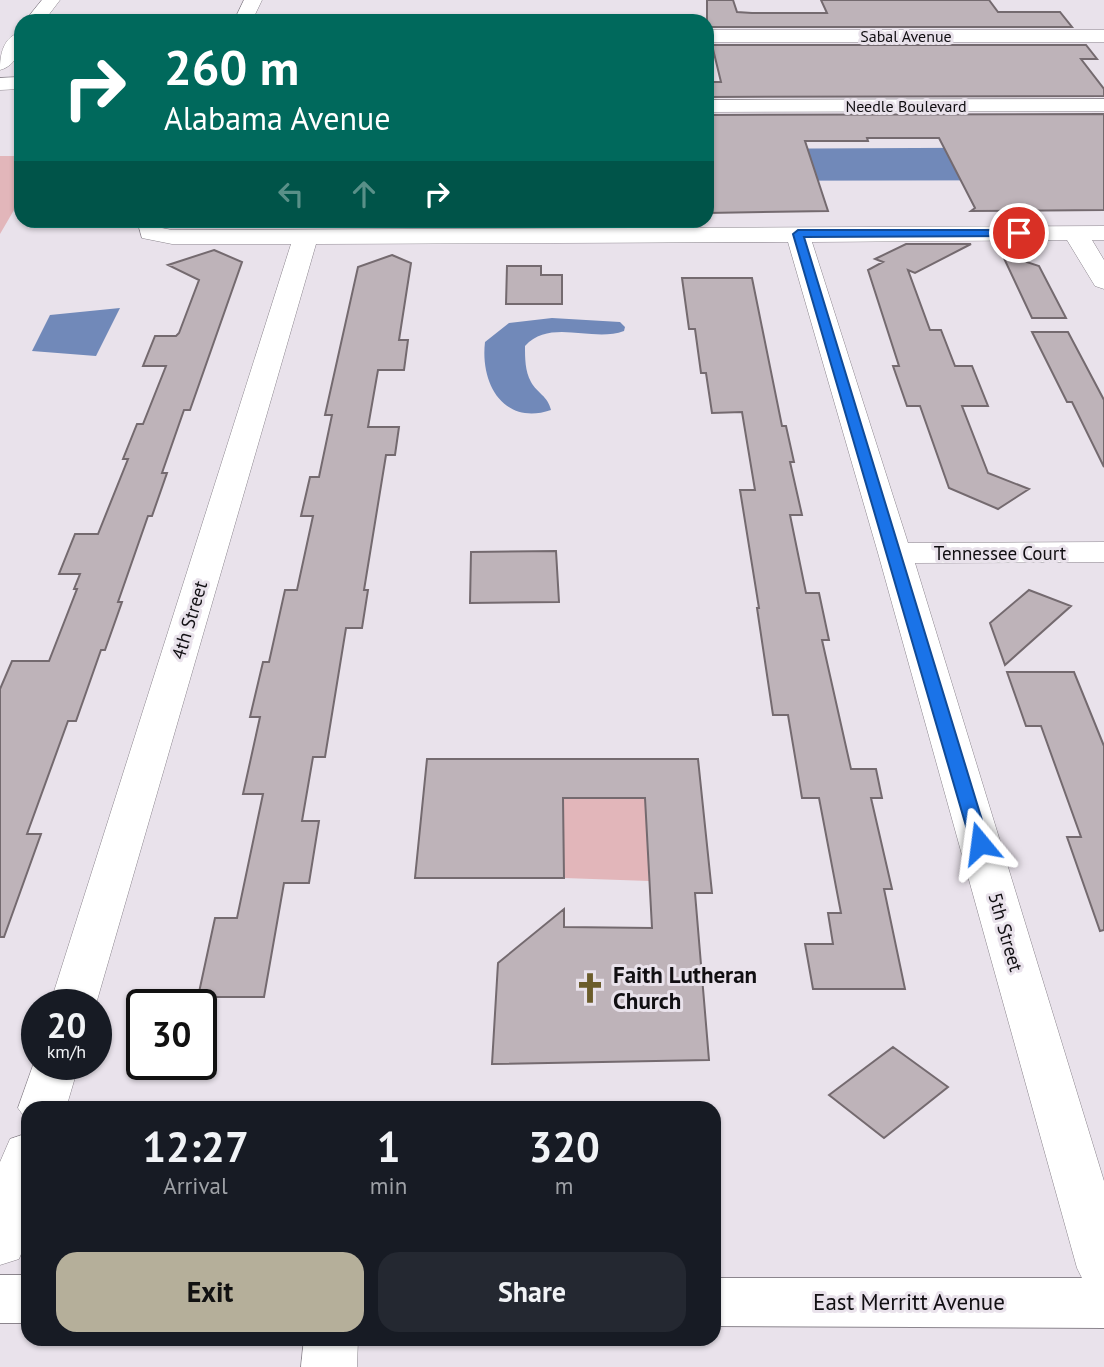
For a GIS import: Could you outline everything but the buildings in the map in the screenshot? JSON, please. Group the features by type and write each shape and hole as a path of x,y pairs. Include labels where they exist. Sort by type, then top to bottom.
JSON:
{"street":[{"path":"40,14 51,0"},
{"name":"Sabal Avenue","path":"714,36 1104,36"},
{"path":"0,64 14,47"},
{"name":"Needle Boulevard","path":"714,106 1104,105"},
{"path":"152,228 172,237 1104,233"},
{"path":"1075,233 1104,281"},
{"name":"5th Street","path":"798,234 895,554 1104,1268"},
{"name":"4th Street","path":"78,989 306,235"},
{"name":"Tennessee Court","path":"895,554 1104,552"},
{"path":"44,1101 50,1080"},
{"path":"0,1244 21,1176"},
{"path":"0,1299 21,1299"},
{"name":"East Merritt Avenue","path":"721,1302 1104,1303"},
{"path":"329,1367 330,1346"}],"shaded area":[{"path":"0,156 14,156 14,210 0,234"},
{"path":"563,798 645,798 649,881 564,878"}],"water":[{"path":"1104,147 1104,180 714,181 714,149"},
{"path":"120,308 96,356 32,351 50,315"},
{"path":"552,318 620,322 625,327 624,331 612,334 547,334 535,338 525,346 529,378 551,410 520,412 508,407 491,386 484,358 485,342 509,323"}],"place":[{"name":"Faith Lutheran Church","path":"590,988"}],"route":[{"path":"980,843 798,234 1019,233"}]}
